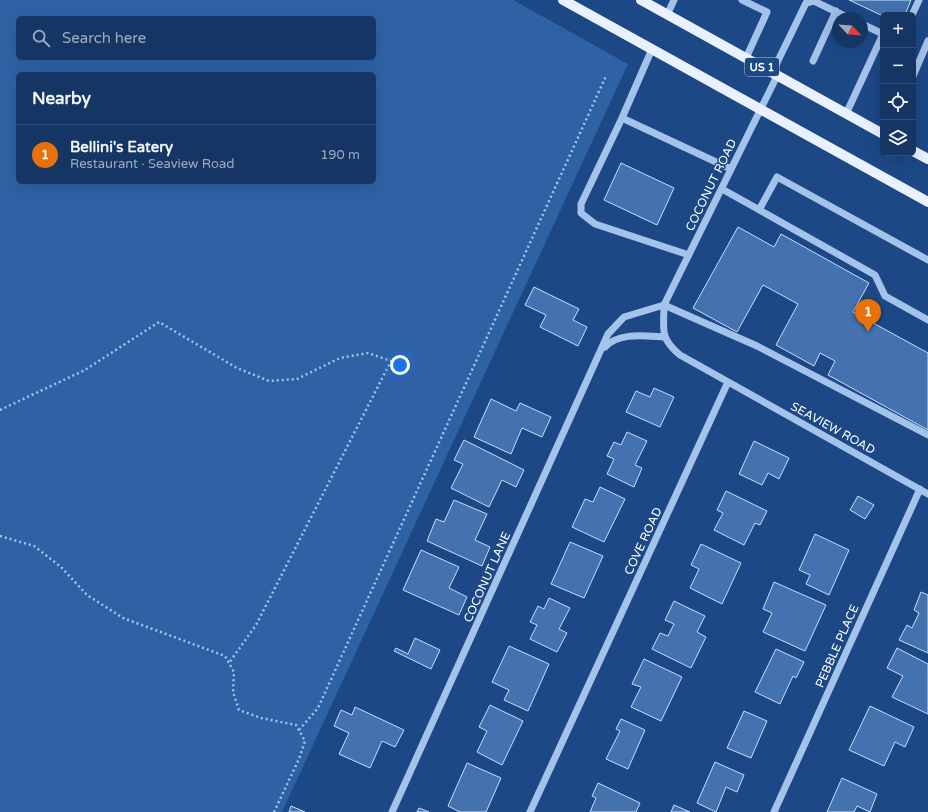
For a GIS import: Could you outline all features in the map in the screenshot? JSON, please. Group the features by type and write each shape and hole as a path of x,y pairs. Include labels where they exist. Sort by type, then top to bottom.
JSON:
{"main road":[{"path":"563,0 928,202"},
{"name":"US 1","path":"640,0 880,132"},
{"path":"916,153 928,159"}],"street":[{"path":"667,15 674,0"},
{"path":"742,0 767,12 746,58"},
{"path":"913,12 919,0"},
{"path":"805,2 814,2 836,12"},
{"name":"COCONUT ROAD","path":"664,305 761,109 805,2"},
{"path":"813,61 832,21"},
{"path":"868,27 880,33"},
{"path":"846,114 880,40"},
{"path":"916,69 928,41"},
{"path":"652,49 622,118 581,204 581,213 595,224 689,255"},
{"path":"622,118 731,169"},
{"path":"759,210 777,177 928,260"},
{"path":"722,189 875,275 885,296 928,320"},
{"path":"728,382 680,355 670,347 664,337 664,305 757,346 928,435"},
{"name":"COCONUT LANE","path":"392,812 608,334 624,317 664,305"},
{"name":"COCONUT LANE","path":"602,350 611,340 634,336 664,337"},
{"name":"SEAVIEW ROAD","path":"728,382 928,494"},
{"name":"COVE ROAD","path":"530,812 728,382"},
{"name":"PEBBLE PLACE","path":"774,812 920,489"}],"path":[{"path":"299,730 318,708 606,76"},
{"path":"0,410 86,370 159,322 237,368 269,381 297,379 340,358 368,353 391,361 256,625 229,663"},
{"path":"0,536 34,546 61,567 87,595 122,618 225,656 234,672 233,692 239,710 261,718 296,725 305,741 299,759 274,812"}],"shaded area":[{"path":"0,0 513,0 628,64 282,812 0,812"}],"building":[{"path":"849,0 911,0 906,12 880,12 880,15"},
{"path":"621,163 674,188 657,225 604,200"},
{"path":"738,227 774,247 781,234 869,283 853,312 928,353 928,430 828,375 835,361 820,353 814,366 776,345 798,304 763,285 737,332 693,308"},
{"path":"534,287 579,309 573,320 587,327 578,346 540,327 546,315 525,305"},
{"path":"654,388 674,397 660,427 626,412 636,391 650,397"},
{"path":"491,399 516,411 520,403 551,417 542,437 522,428 511,454 474,437"},
{"path":"627,432 647,441 635,465 642,468 634,487 607,474 614,459 607,456 614,442 621,445"},
{"path":"464,440 524,470 516,487 502,480 489,507 451,488 463,464 454,460"},
{"path":"754,441 789,458 779,479 768,473 762,485 739,474"},
{"path":"600,487 625,499 604,542 572,527 585,499 593,502"},
{"path":"726,491 767,511 760,525 755,523 744,545 714,530 723,513 717,510"},
{"path":"858,496 874,505 865,519 850,510"},
{"path":"454,500 487,514 475,540 490,547 482,566 427,541 436,519 444,522"},
{"path":"815,534 849,550 829,595 806,584 810,575 799,570"},
{"path":"570,542 603,556 584,598 551,584"},
{"path":"701,544 741,563 722,604 690,588 699,569 691,565"},
{"path":"421,550 459,567 449,588 467,597 459,615 403,590"},
{"path":"774,582 826,605 805,651 763,632 772,613 763,609"},
{"path":"921,592 928,595 928,653 899,640 907,625 912,628 919,613 914,610"},
{"path":"549,598 570,608 559,629 567,633 557,652 530,639 537,625 530,622 538,606 544,609"},
{"path":"674,601 705,616 697,632 706,637 691,668 652,649 660,633 668,636 674,624 665,620"},
{"path":"415,638 440,650 431,669 394,651 396,648 408,654"},
{"path":"509,646 549,664 528,711 504,700 509,690 492,682"},
{"path":"897,648 928,664 928,714 892,697 903,676 887,668"},
{"path":"776,649 804,662 796,678 793,676 780,704 755,692"},
{"path":"644,659 682,677 661,721 631,707 641,687 632,684"},
{"path":"490,705 523,721 502,765 477,752 487,731 479,727"},
{"path":"870,706 914,727 905,747 895,742 884,766 849,750"},
{"path":"355,707 404,730 395,747 382,741 370,768 339,754 349,733 334,726 341,710 352,715"},
{"path":"744,711 767,721 751,758 727,748"},
{"path":"621,719 645,730 628,769 606,759 620,731 616,729"},
{"path":"715,762 744,775 737,792 726,787 716,812 697,803"},
{"path":"467,763 501,778 486,812 460,812 448,806"},
{"path":"842,778 877,794 870,812 857,806 854,812 827,812"},
{"path":"598,783 640,803 636,812 590,812 596,798 592,796"},
{"path":"674,805 690,812 671,812"},
{"path":"291,806 305,812 289,812"},
{"path":"419,808 429,812 417,812"}],"place":[{"name":"Bellini's Eatery","path":"868,332"}]}
